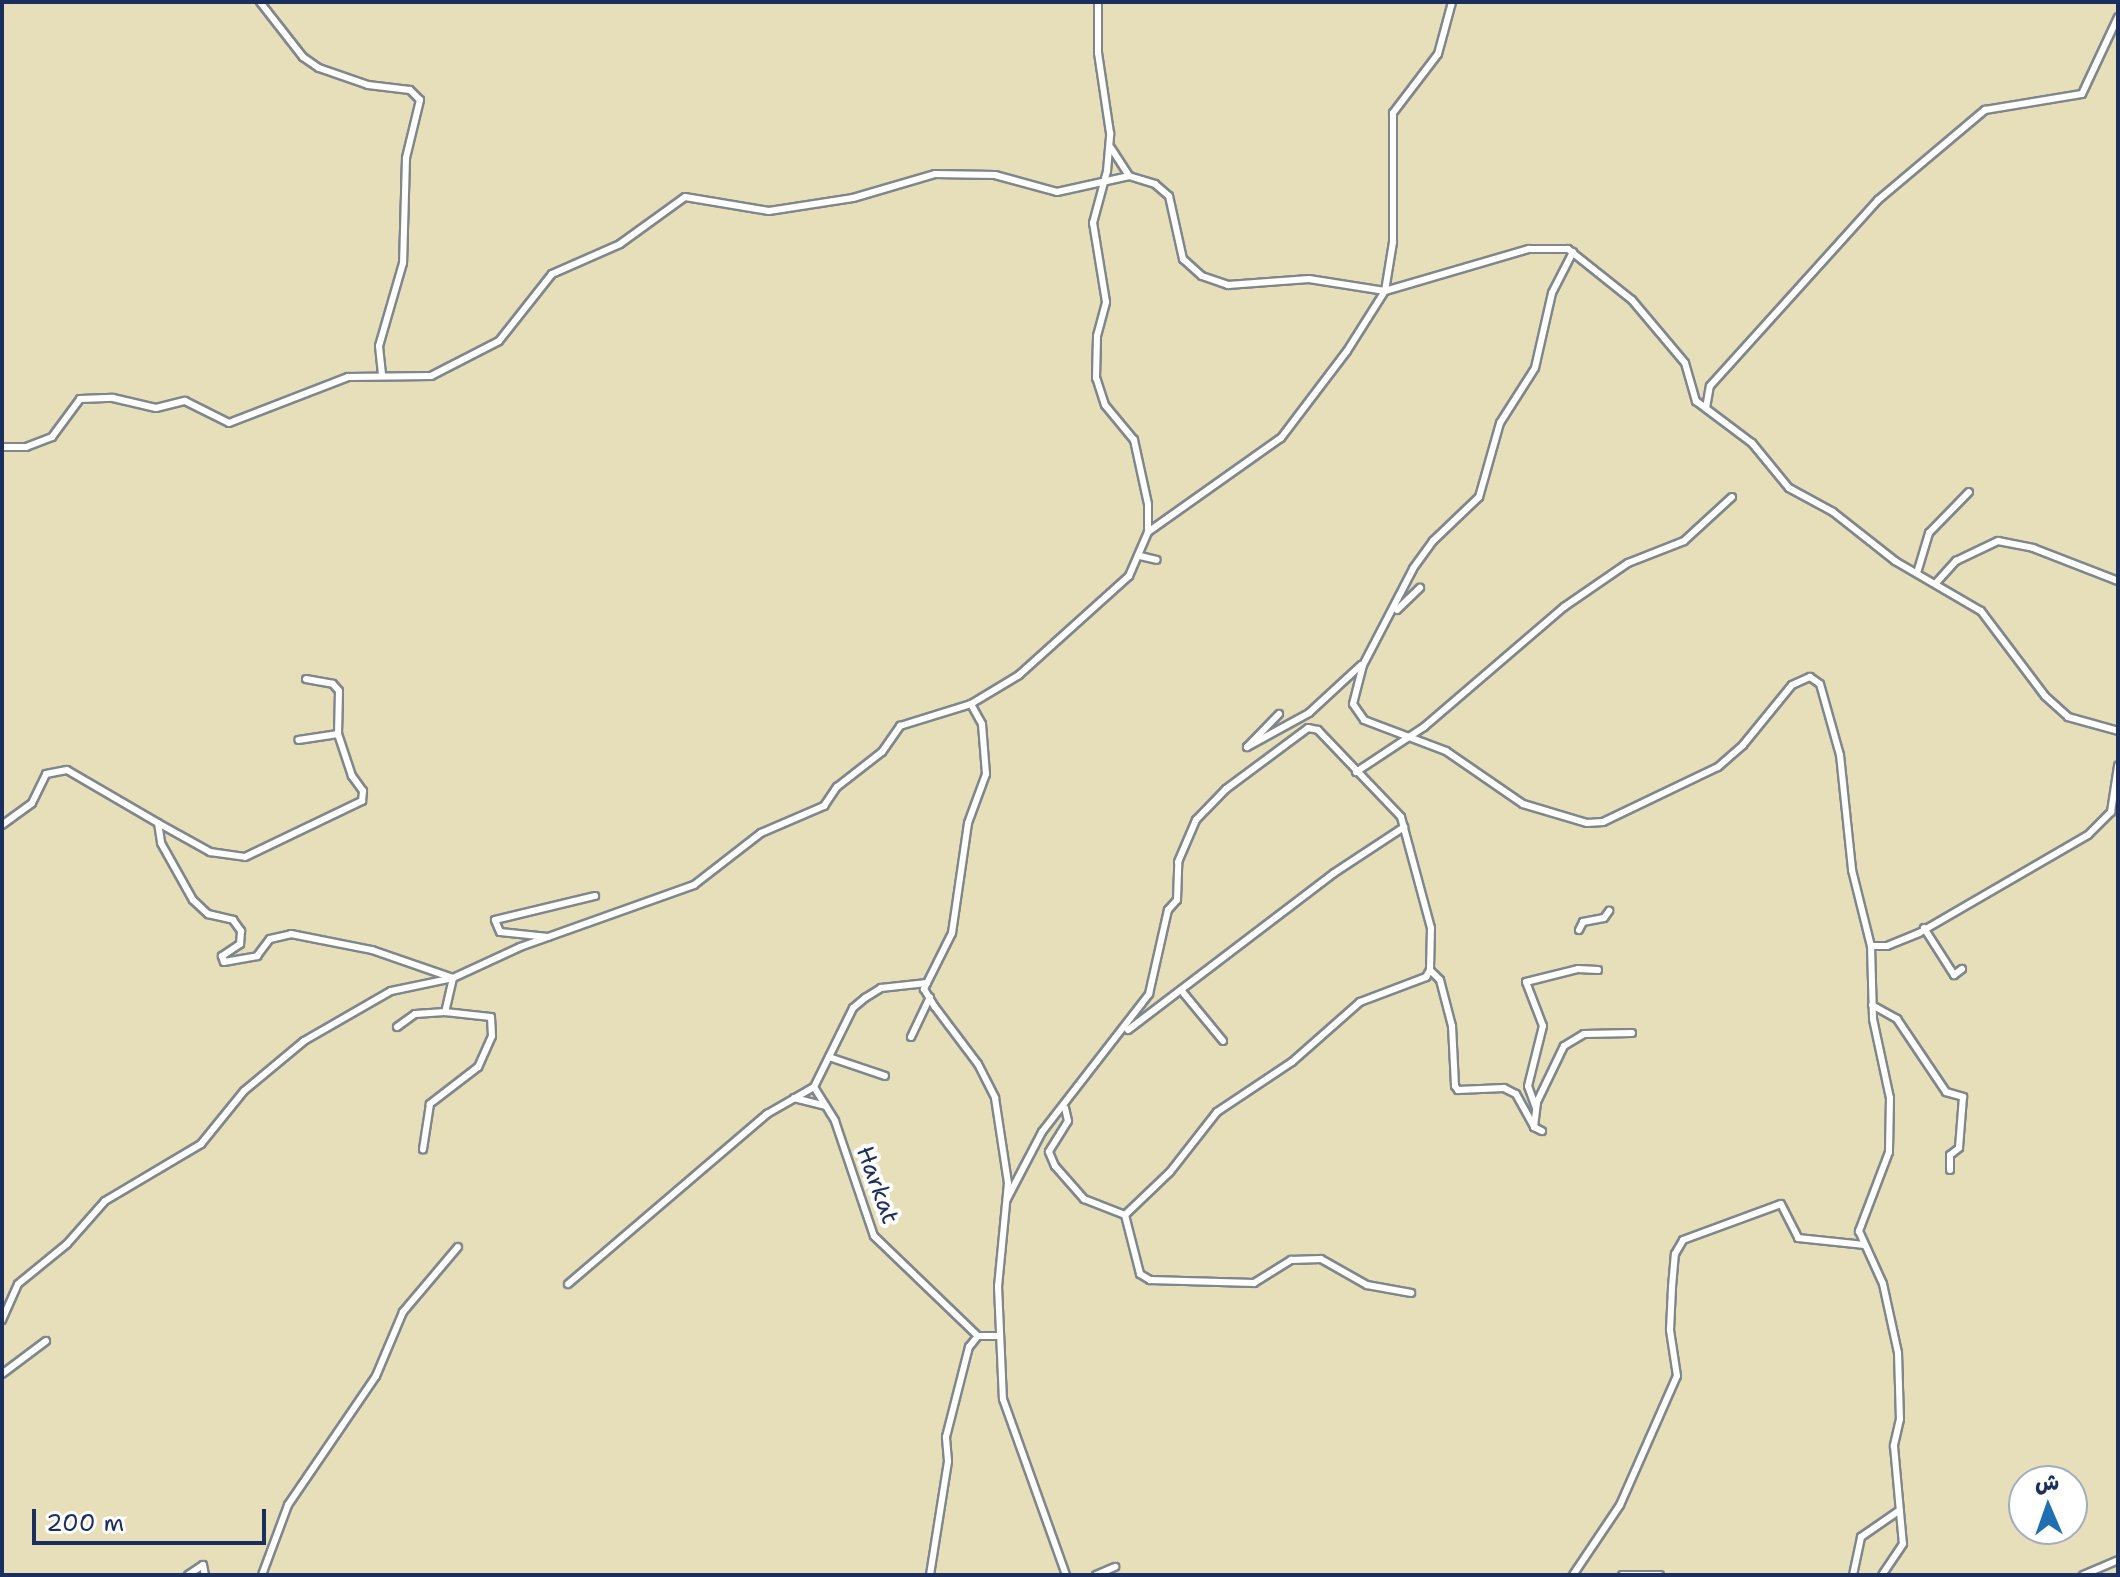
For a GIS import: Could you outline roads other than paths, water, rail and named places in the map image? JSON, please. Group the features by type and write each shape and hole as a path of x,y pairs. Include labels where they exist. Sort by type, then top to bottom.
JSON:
{"street":[{"path":"260,2 303,57 319,68 368,85 410,90 420,100 406,158 403,263 379,346 382,374"},
{"path":"2,1320 18,1284 67,1244 105,1201 201,1144 244,1091 291,1050 391,991 453,978 548,937 694,885 761,833 824,806 837,787 882,752 900,726 971,704 1019,675 1079,625 1129,576 1148,532 1147,498 1134,440 1105,405 1097,384 1097,336 1106,311 1092,233 1110,144 1098,53 1098,2"},
{"path":"1148,532 1281,438 1347,351 1385,291 1393,242 1393,113 1438,54 1452,2"},
{"path":"1706,408 1710,386 1878,200 1985,110 2082,94 2118,17"},
{"path":"1110,144 1129,176"},
{"path":"2,447 26,447 52,437 80,399 113,398 156,408 185,401 229,423 274,403 314,394 342,379 382,374 431,376 478,355 499,341 552,274 620,244 685,197 769,211 853,198 935,174 995,175 1050,192 1129,176 1155,184 1169,196 1181,255 1212,281 1237,285 1309,279 1385,291 1529,249 1559,246 1573,252 1632,300 1688,369 1692,397 1752,443 1789,488 1833,512 1917,573 1988,618 2057,708 2091,727 2118,731"},
{"path":"1573,252 1556,282 1535,368 1500,423 1479,497 1425,549 1364,662 1353,691 1356,712 1368,723 1446,751 1523,804 1587,823 1603,822 1718,767 1792,685 1813,678 1820,684 1840,755 1852,870 1871,946 1872,1005 1888,1077 1891,1138 1859,1226 1883,1284 1898,1353 1900,1419 1894,1446 1901,1551 1882,1575"},
{"path":"1917,573 1929,533 1940,516 1969,492"},
{"path":"1356,772 1409,738 1564,607 1628,563 1684,541 1732,497"},
{"path":"1936,583 1956,561 1998,541 2033,548 2118,581"},
{"path":"1140,556 1157,560"},
{"path":"1389,619 1420,588"},
{"path":"1279,714 1247,747 1309,713 1364,662"},
{"path":"2,825 32,803 46,774 61,768 210,852 245,857 264,851 279,838 362,801 363,791 338,734 339,691 333,684 306,679"},
{"path":"971,704 984,730 986,774 968,823 952,933 927,983 930,997 993,1091 1000,1148 1007,1154 999,1336 1005,1412 1066,1575"},
{"path":"1005,1202 1042,1132 1065,1108 1122,1035 1149,994 1168,910 1177,900 1178,862 1202,812 1308,728 1318,730 1356,772 1388,801 1404,827 1431,928 1430,970 1426,977 1360,1002 1292,1062 1217,1112 1170,1172 1125,1215"},
{"path":"298,740 338,734"},
{"path":"1871,946 1887,946 1924,928 2088,835 2116,807 2118,766"},
{"path":"158,823 161,843 193,900 208,914 233,920 241,931 240,944 222,956 224,962 257,956 270,939 291,934 382,953 453,978"},
{"path":"1122,1035 1334,873 1404,827"},
{"path":"548,937 500,932 495,920 595,896"},
{"path":"1579,930 1583,922 1604,918 1609,911"},
{"path":"1924,928 1954,975 1962,969"},
{"path":"1430,970 1440,980 1452,1026 1453,1080 1458,1090 1504,1088 1516,1094 1534,1127 1542,1131"},
{"path":"1536,1108 1528,1086 1543,1026 1526,982 1557,972 1598,970"},
{"path":"445,1012 453,978"},
{"path":"568,1284 663,1207 767,1114 814,1087 853,1008 881,988 927,983"},
{"path":"1181,990 1223,1041"},
{"path":"911,1037 930,997"},
{"path":"1872,1005 1897,1019 1946,1092 1963,1097 1959,1148 1950,1155 1950,1170"},
{"path":"397,1027 415,1014 445,1012 491,1017 492,1036 478,1067 430,1104 423,1149"},
{"path":"1534,1127 1536,1108 1564,1046 1574,1039 1632,1033"},
{"path":"829,1057 885,1076"},
{"name":"Harkat","path":"814,1087 835,1121 874,1236 978,1336"},
{"path":"794,1098 825,1106"},
{"path":"1065,1108 1068,1121 1049,1152 1055,1166 1084,1199 1125,1215"},
{"path":"1573,1575 1620,1505 1677,1376 1670,1330 1675,1254 1683,1240 1781,1204 1798,1238 1865,1245"},
{"path":"1125,1215 1140,1274 1150,1280 1254,1283 1291,1260 1321,1259 1367,1285 1411,1293"},
{"path":"262,1575 288,1505 376,1376 403,1312 458,1247"},
{"path":"930,1575 948,1461 946,1437 969,1347 978,1336 999,1336"},
{"path":"2,1374 46,1341"},
{"path":"1853,1575 1861,1537 1900,1510"},
{"path":"2083,1575 2118,1560"},
{"path":"188,1575 203,1565 205,1575"},
{"path":"1096,1575 1115,1567"},
{"path":"1622,1575 1660,1575"}]}
